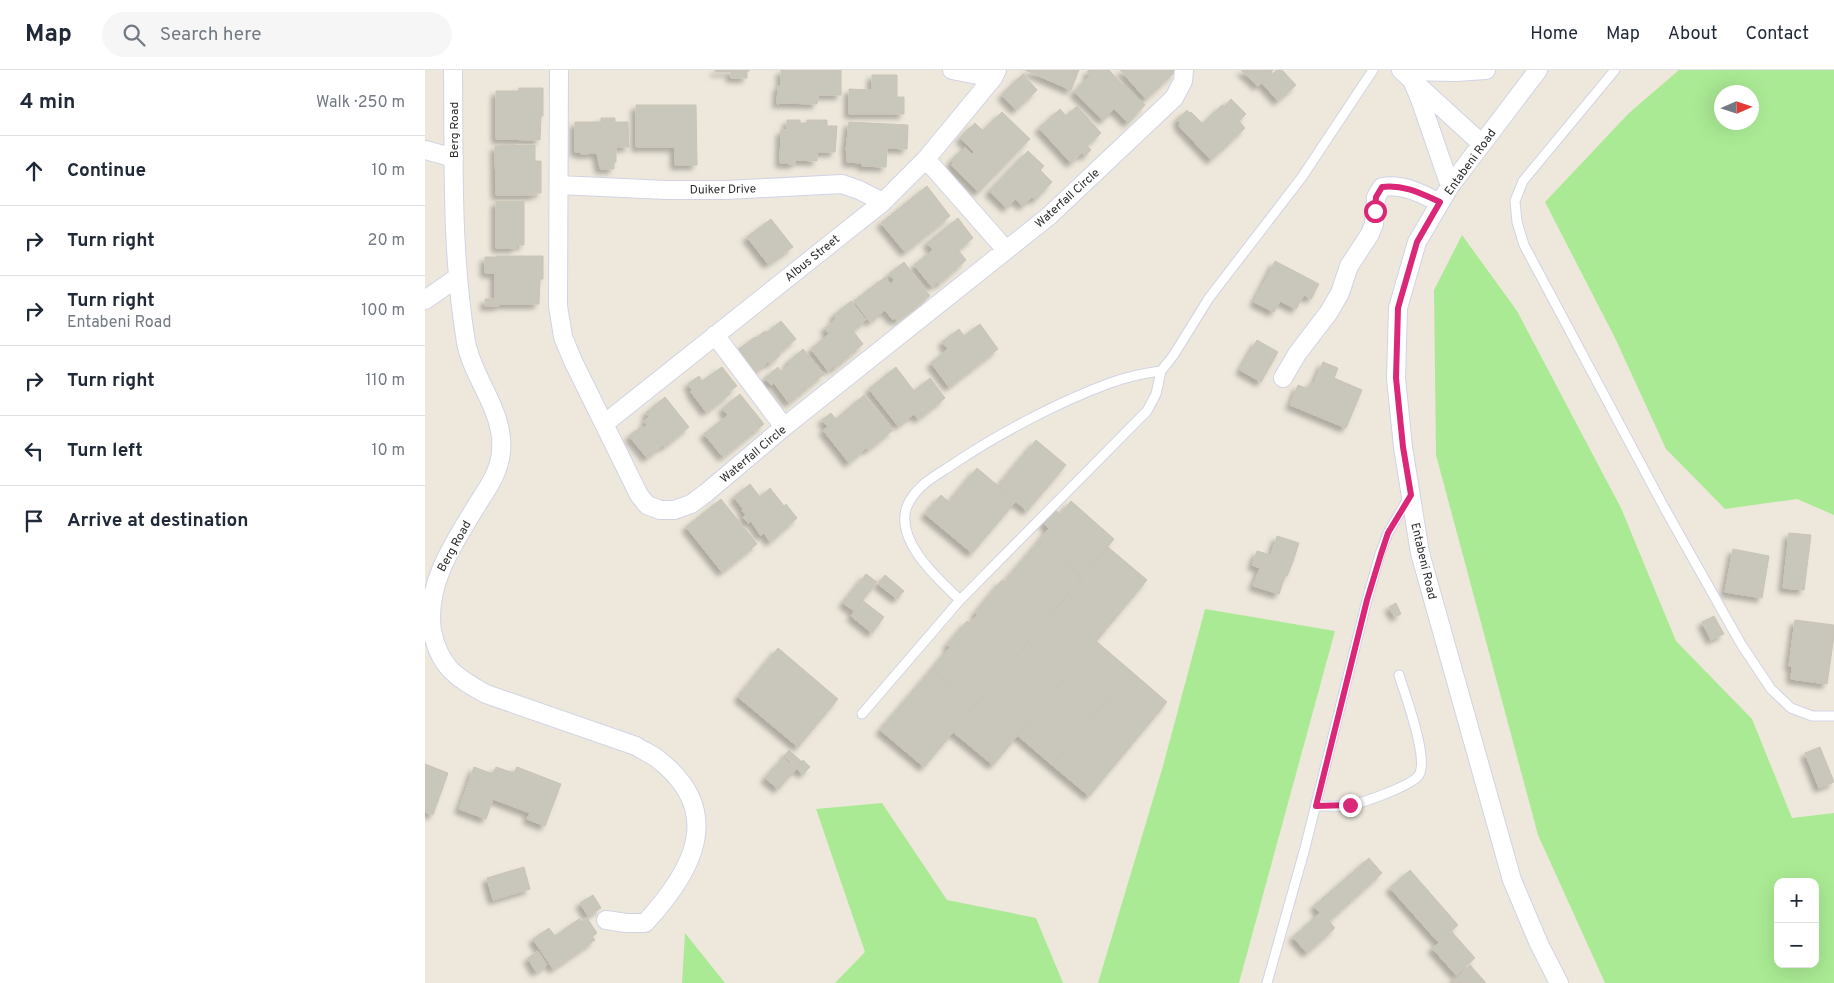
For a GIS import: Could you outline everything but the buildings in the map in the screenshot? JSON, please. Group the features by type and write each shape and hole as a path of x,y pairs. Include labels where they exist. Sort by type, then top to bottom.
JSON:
{"street":[{"name":"Berg Road","path":"453,70 454,224 467,344 472,362 495,411 500,430 501,453 495,477 445,558 436,580 430,604 431,624 435,646 447,668 463,681 486,694 636,746 658,759 676,775 689,793 696,816 698,833 687,868 665,902 645,923 606,920"},
{"name":"Waterfall Circle","path":"559,70 558,306 563,337 639,495 647,505 660,510 674,510 691,504 1049,216 1174,98 1183,81 1184,70"},
{"path":"952,70 995,74"},
{"path":"1405,74 1486,70"},
{"name":"Entabeni Road","path":"1538,70 1450,186 1417,242 1398,308 1396,378 1403,447 1420,553 1512,880 1539,944 1559,983"},
{"name":"Albus Street","path":"604,424 883,202 926,159 995,74"},
{"path":"1405,74 1482,144"},
{"path":"1405,74 1421,99 1450,186"},
{"path":"425,150 454,158"},
{"path":"926,159 1006,250"},
{"name":"Duiker Drive","path":"559,185 666,190 726,190 842,184 883,202"},
{"path":"1283,378 1297,354 1329,312 1340,293 1349,266 1370,234 1374,224 1376,197 1382,187 1391,186 1413,190 1440,202"},
{"path":"425,300 459,277"},
{"path":"715,335 784,428"}],"lane":[{"path":"862,714 959,600 1147,411 1156,394 1161,371 1173,356 1209,298 1302,177 1373,70"},
{"path":"1615,70 1523,181 1515,201 1517,222 1524,245 1665,509 1741,644 1771,689 1791,708 1812,716 1834,716"},
{"path":"959,600 927,568 911,544 905,522 907,508 924,484 969,453 1080,396 1141,374 1161,371"},
{"path":"1267,983 1316,806 1367,600 1388,533 1411,495"},
{"path":"1316,806 1350,805 1361,802 1410,782 1419,775 1422,765 1421,750 1399,675"}],"green space":[{"path":"1679,70 1834,70 1834,515 1797,499 1725,509 1666,449 1615,338 1545,202 1629,113"},
{"path":"1462,235 1517,311 1621,508 1676,641 1752,719 1792,818 1834,813 1834,983 1605,983 1538,835 1436,455 1434,290"},
{"path":"1205,609 1335,631 1239,983 1098,983 1163,766"},
{"path":"882,803 947,900 1036,918 1063,983 835,983 865,952 816,809"},
{"path":"685,933 725,983 682,983"}],"route":[{"path":"1350,805 1316,806 1367,600 1381,554 1388,533 1411,495 1403,447 1396,378 1398,308 1417,242 1440,202 1413,190 1391,186 1382,187 1376,197 1375,211"}]}
